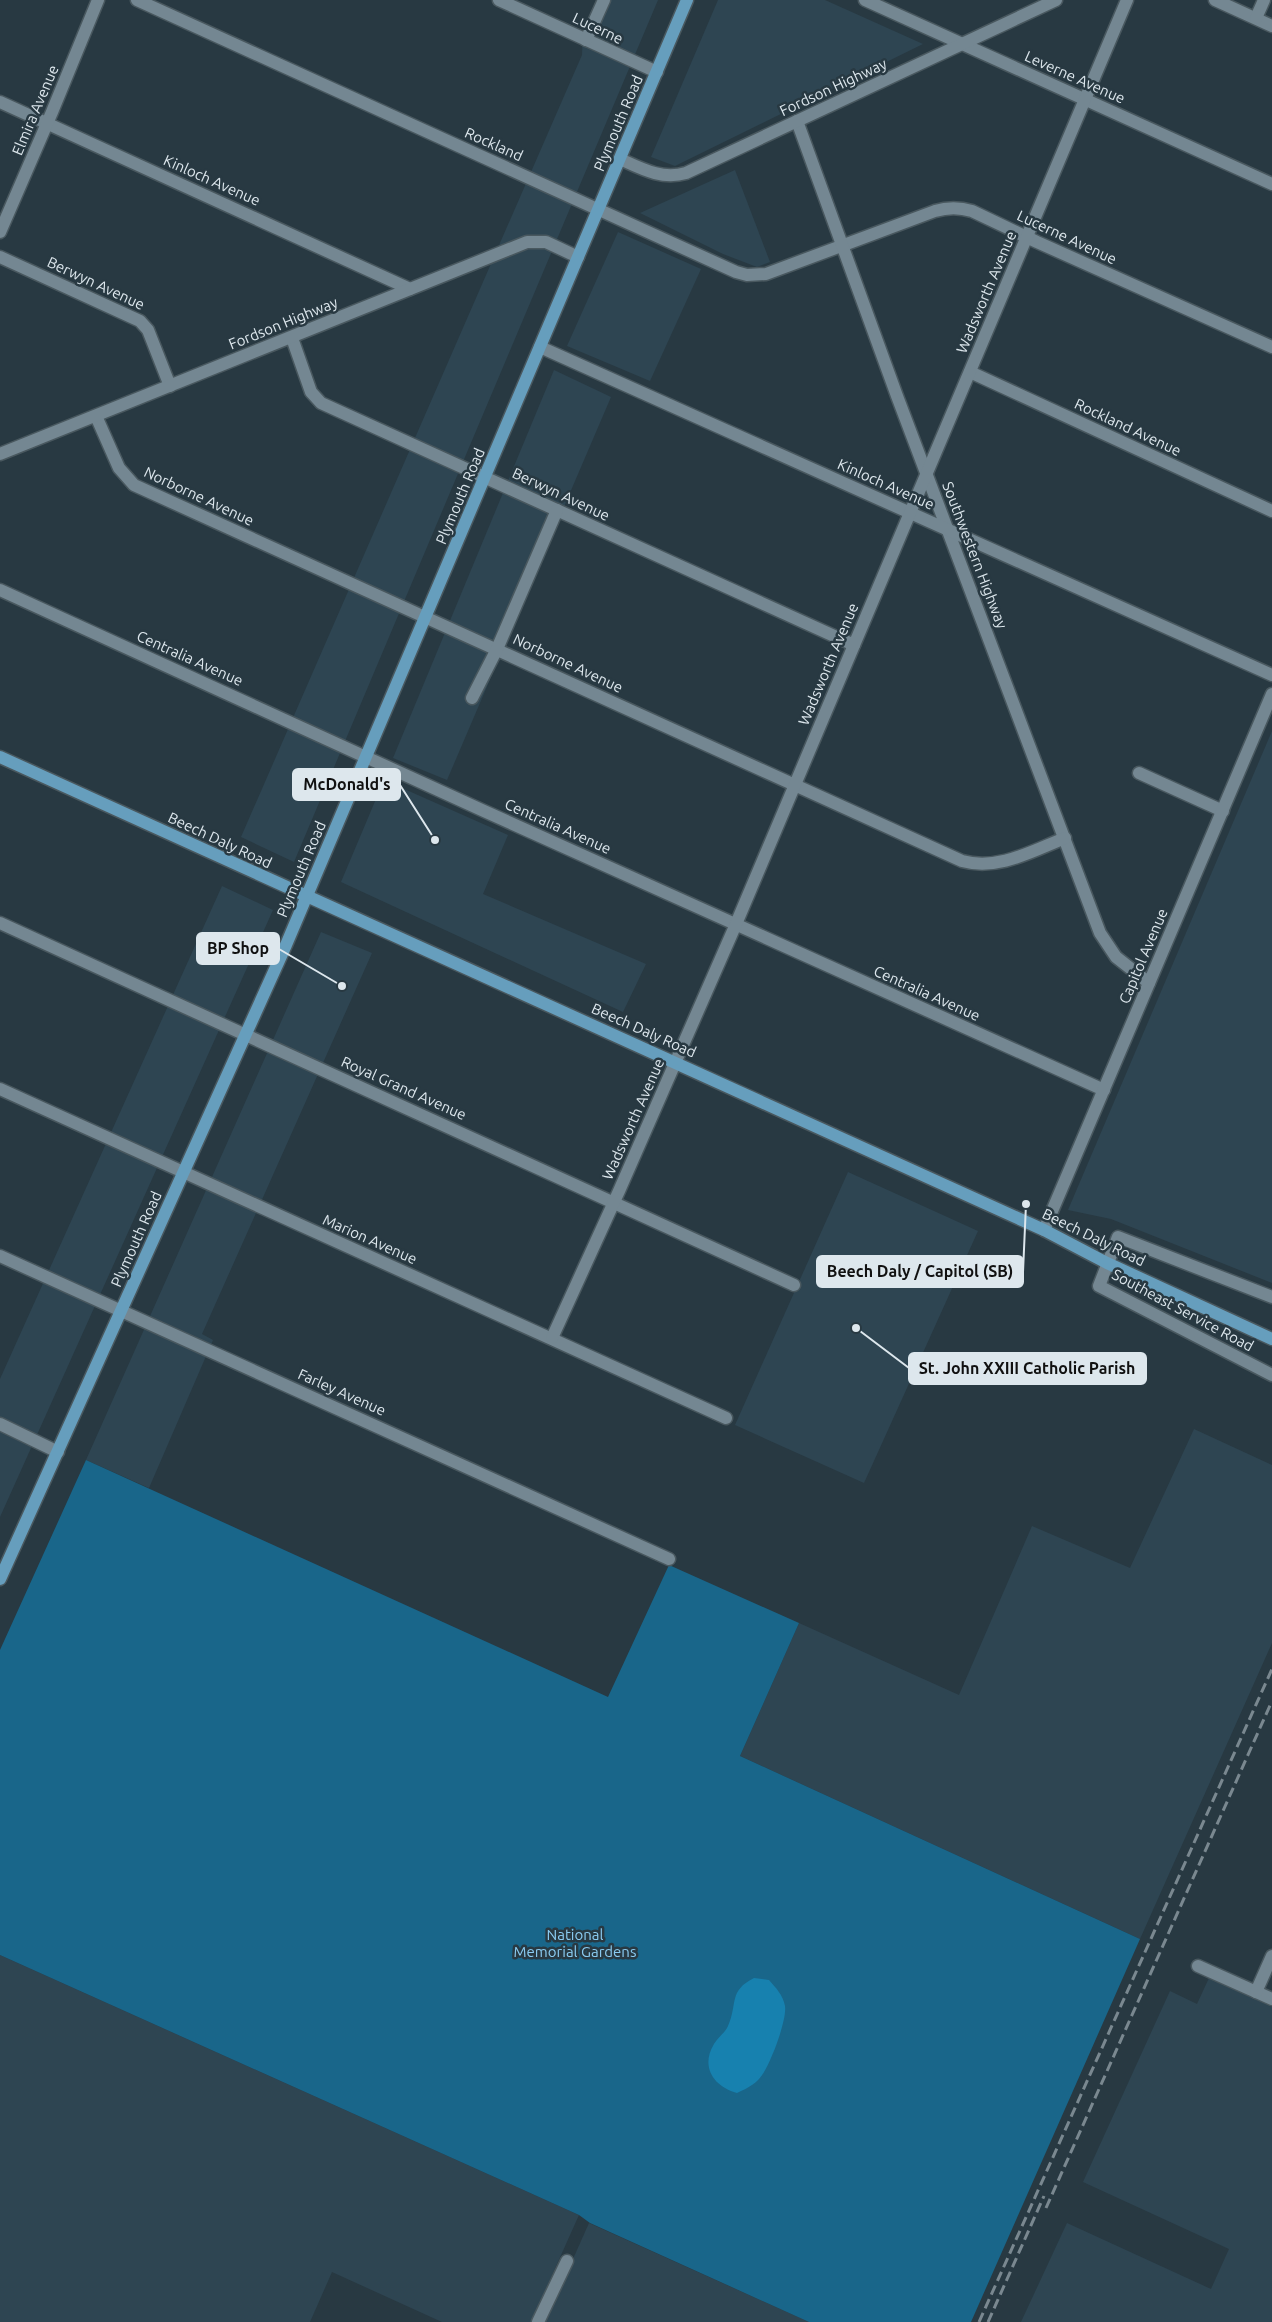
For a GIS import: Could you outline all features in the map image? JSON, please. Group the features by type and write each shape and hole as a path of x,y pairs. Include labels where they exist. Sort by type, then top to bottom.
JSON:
{"main road":[{"name":"Plymouth Road","path":"0,1578 307,897 688,0"},
{"name":"Beech Daly Road","path":"0,757 1044,1230 1107,1263 1272,1339"}],"street":[{"name":"Elmira Avenue","path":"0,232 48,123 98,0"},
{"name":"Rockland","path":"137,0 736,272 747,275 766,274 843,246"},
{"name":"Lucerne","path":"499,0 657,72"},
{"path":"586,40 604,0"},
{"name":"Leverne Avenue","path":"865,0 1272,184"},
{"name":"Fordson Highway","path":"620,159 656,174 680,175 1056,0"},
{"name":"Wadsworth Avenue","path":"552,1338 615,1202 736,924 1127,0"},
{"path":"1215,0 1272,26"},
{"path":"1256,18 1264,0"},
{"name":"Kinloch Avenue","path":"0,102 410,289"},
{"name":"Southwestern Highway","path":"797,122 927,473 1105,943 1116,957 1149,983"},
{"name":"Lucerne Avenue","path":"843,246 935,211 950,208 972,211 1272,347"},
{"name":"Fordson Highway","path":"0,454 532,240 546,242 578,257"},
{"name":"Berwyn Avenue","path":"0,257 140,321 148,330 170,386"},
{"name":"Berwyn Avenue","path":"292,338 311,392 321,404 854,645"},
{"name":"Kinloch Avenue","path":"540,347 1272,674"},
{"name":"Rockland Avenue","path":"970,372 1272,511"},
{"name":"Norborne Avenue","path":"96,416 119,468 134,485 962,861 974,864 1001,863 1065,838"},
{"path":"472,698 497,649 557,510"},
{"path":"0,578 0,590"},
{"name":"Centralia Avenue","path":"0,590 1104,1090"},
{"name":"Capitol Avenue","path":"1044,1230 1272,694"},
{"path":"1139,772 1223,811"},
{"name":"Royal Grand Avenue","path":"0,923 794,1285"},
{"name":"Marion Avenue","path":"0,1089 726,1418"},
{"path":"1107,1263 1118,1237 1272,1298"},
{"name":"Farley Avenue","path":"0,1256 669,1559"},
{"name":"Southeast Service Road","path":"1107,1263 1099,1286 1272,1375"},
{"path":"0,1424 58,1452"},
{"path":"1256,1992 1272,1956"},
{"path":"1198,1966 1272,1999"},
{"path":"538,2322 567,2261"}],"shaded area":[{"path":"596,0 658,0 294,862 241,837 582,55 583,30"},
{"path":"718,0 825,0 923,44 675,166 651,157"},
{"path":"735,170 770,262 757,267 723,254 640,213"},
{"path":"618,232 701,269 650,381 567,346"},
{"path":"554,370 611,397 447,780 393,758"},
{"path":"1272,731 1272,1283 1111,1219 1068,1210"},
{"path":"384,780 508,835 483,894 646,964 623,1012 341,882"},
{"path":"222,886 273,910 0,1517 0,1379"},
{"path":"321,932 372,953 202,1334 213,1340 149,1488 86,1460"},
{"path":"848,1172 978,1231 864,1483 735,1425"},
{"path":"1194,1429 1272,1465 1272,1643 1140,1939 740,1756 799,1623 959,1695 1032,1526 1130,1568"},
{"path":"0,1955 579,2215 531,2322 442,2322 332,2272 310,2322 0,2322"},
{"path":"754,1978 769,1980 779,1992 785,2006 784,2020 771,2058 762,2076 749,2087 737,2093 716,2081 709,2068 708,2061 714,2044 728,2026 737,1993 740,1988"},
{"path":"1209,1978 1272,2007 1272,2322 1021,2322 1067,2223 1211,2289 1229,2249 1083,2182 1170,1991 1197,2004"},
{"path":"589,2223 809,2322 545,2322"}],"green space":[{"name":"National Memorial Gardens","path":"86,1460 608,1697 669,1565 799,1623 740,1756 1140,1939 971,2322 809,2322 590,2223 579,2215 0,1955 0,1650"}],"railway":[{"path":"979,2322 1272,1669"},
{"path":"1046,2208 1272,1701"},
{"path":"988,2322 1044,2196"}],"place":[{"name":"McDonald's","path":"435,840"},
{"name":"BP Shop","path":"342,986"},
{"name":"Beech Daly / Capitol (SB)","path":"1026,1204"},
{"name":"St. John XXIII Catholic Parish","path":"856,1328"}]}
